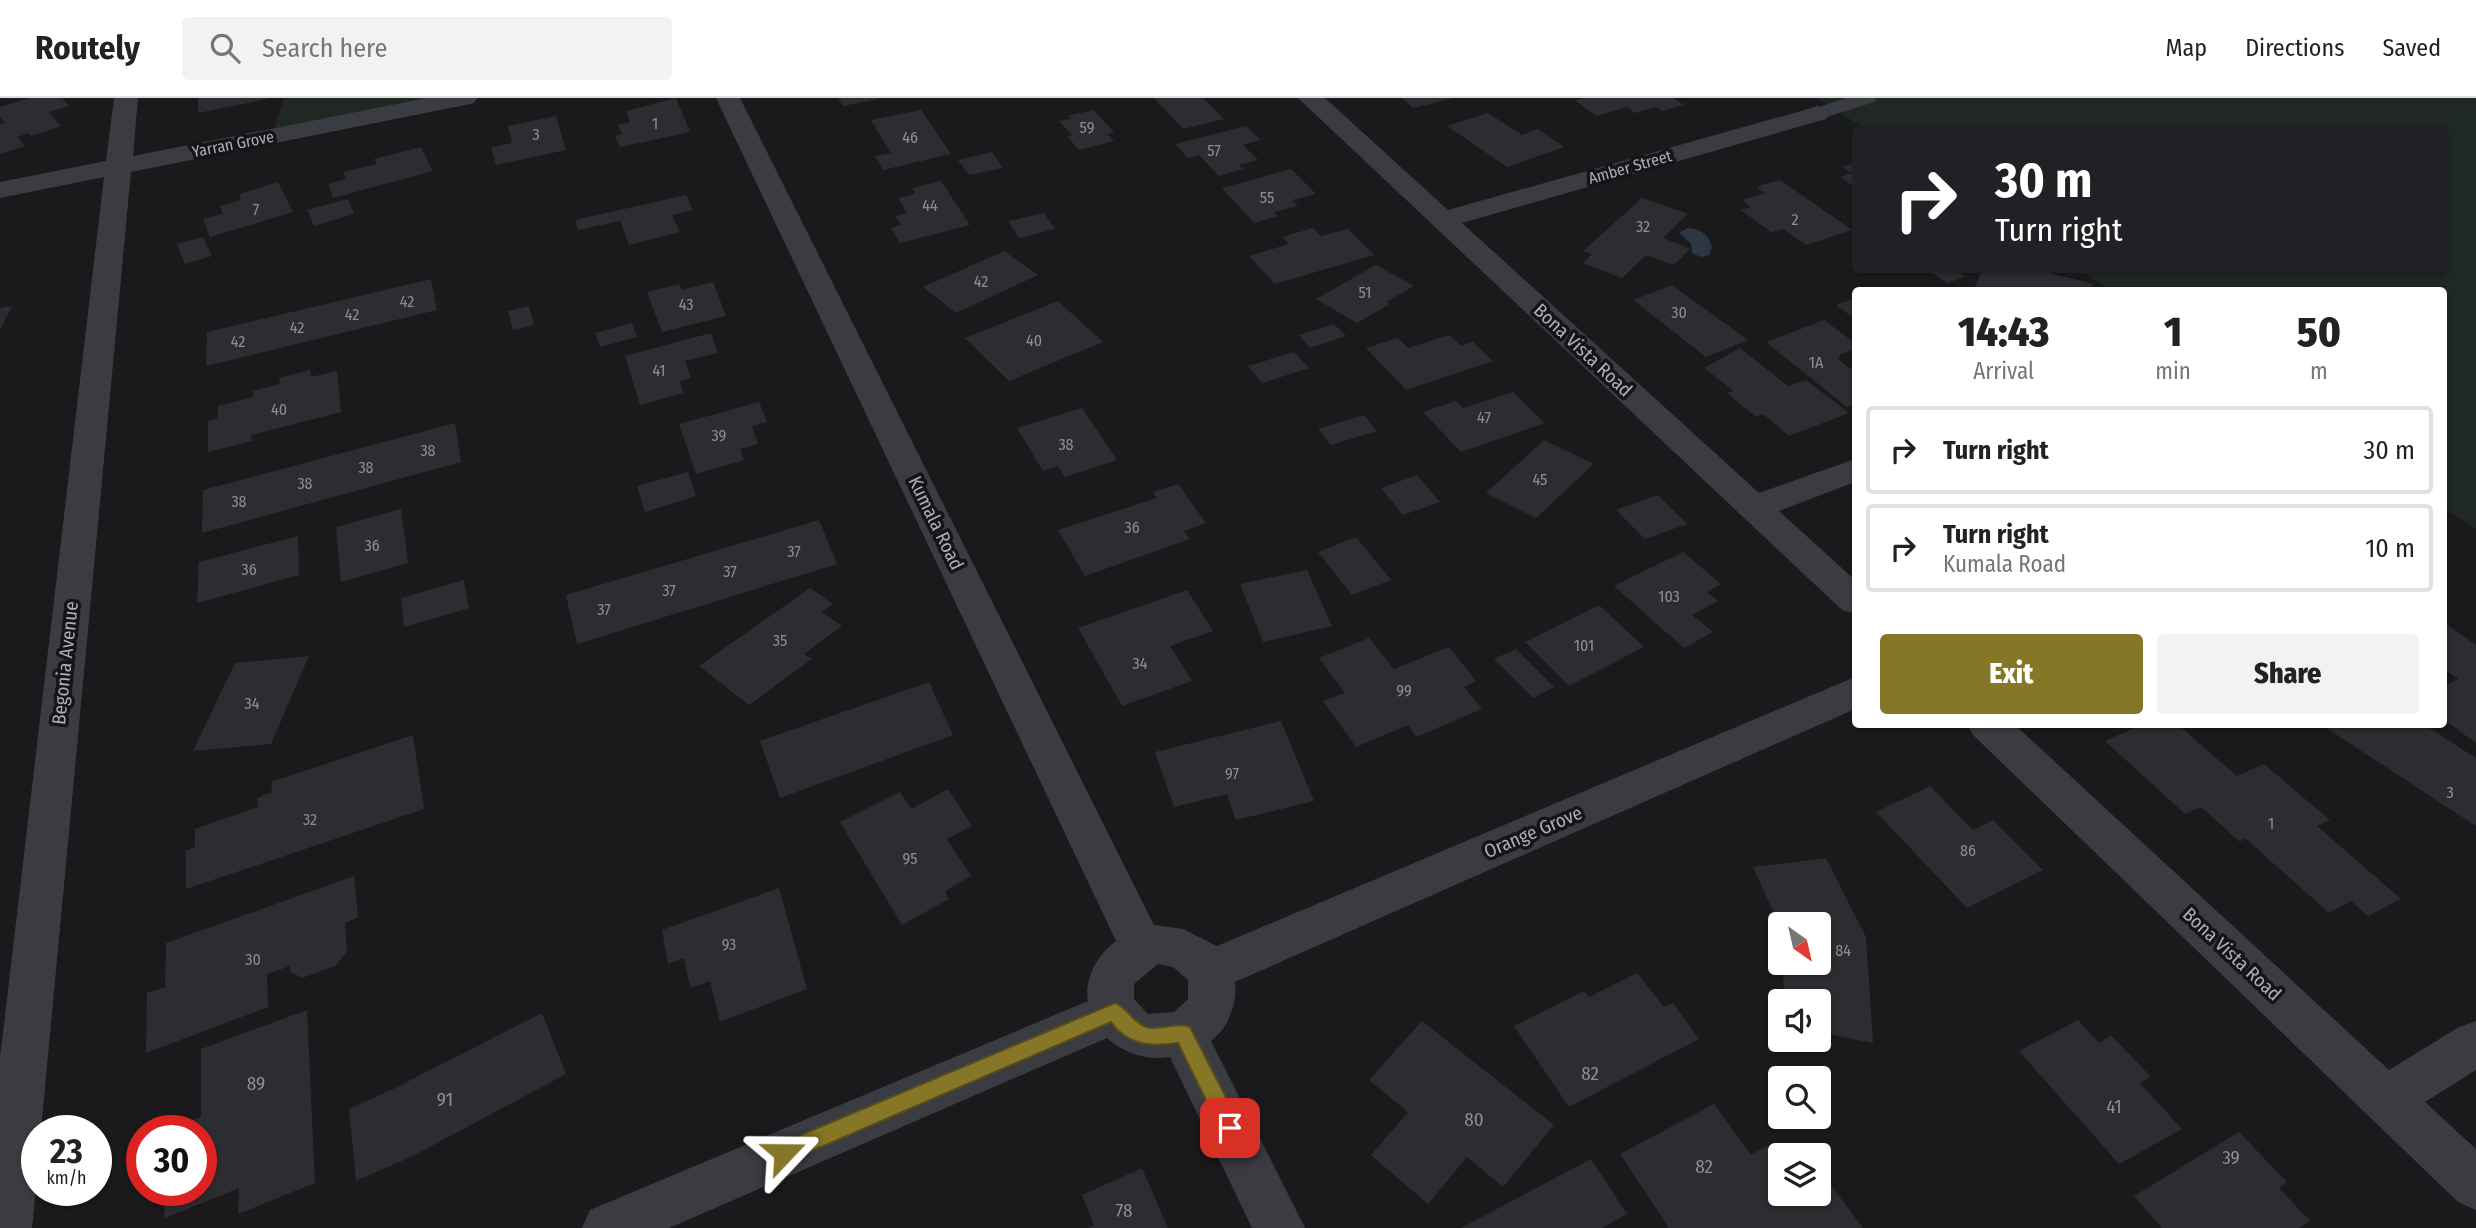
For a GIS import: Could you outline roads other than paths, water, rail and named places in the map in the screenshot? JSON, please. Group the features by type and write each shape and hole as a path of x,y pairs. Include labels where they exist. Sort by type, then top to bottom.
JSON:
{"street":[{"name":"Begonia Avenue","path":"6,1228 126,98"},
{"name":"Yarran Grove","path":"0,190 465,98"},
{"name":"Kumala Road","path":"728,98 1142,947"},
{"name":"Bona Vista Road","path":"1310,98 1852,598"},
{"name":"Amber Street","path":"1443,220 1817,114"},
{"path":"1754,508 1852,471"},
{"name":"Orange Grove","path":"1210,971 1852,693"},
{"name":"Bona Vista Road","path":"1991,728 2476,1184"},
{"path":"1158,943 1189,949 1210,971 1214,991 1207,1013 1197,1025 1183,1034 1152,1037 1136,1033 1124,1024 1115,1012 1110,997 1111,982 1117,968 1128,956 1142,947 1158,943"},
{"path":"608,1228 1115,1012"},
{"path":"1183,1034 1279,1228"},
{"path":"2386,1099 2476,1043"}],"lane":[{"path":"1817,114 1867,98"}],"water":[{"path":"1688,228 1701,231 1707,236 1712,247 1709,255 1701,257 1692,253 1691,244 1679,233"}]}
